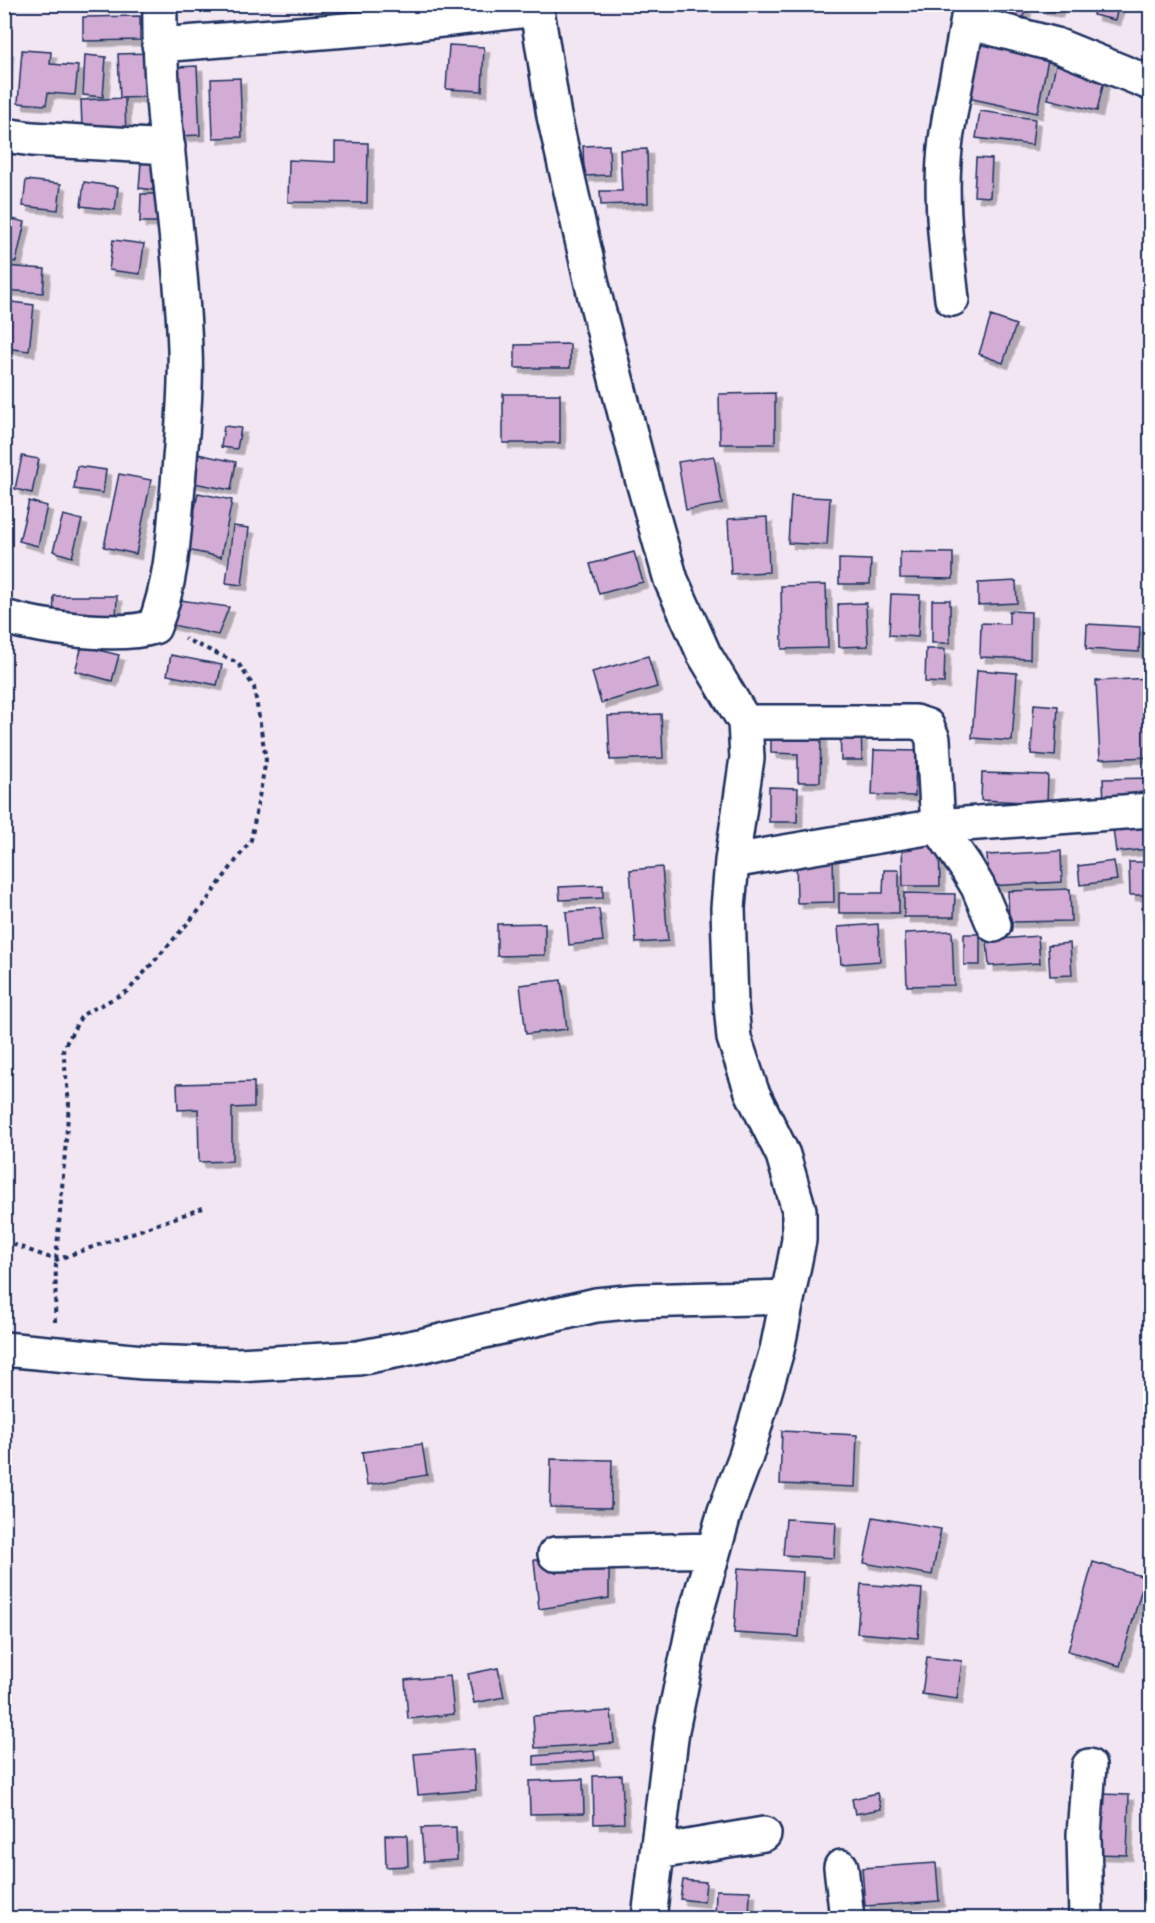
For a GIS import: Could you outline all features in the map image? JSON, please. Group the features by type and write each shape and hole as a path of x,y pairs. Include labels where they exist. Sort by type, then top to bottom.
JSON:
{"street":[{"path":"4,617 22,622 75,629 134,632 154,627 162,606 174,539 184,402 185,349 159,45 160,4"},
{"path":"159,45 372,28 537,7 554,116 595,297 635,453 671,580 704,654 745,723 747,758 732,861 728,908 734,1038 752,1092 783,1155 799,1210 799,1240 774,1360 746,1456 725,1511 696,1613 672,1730 650,1918"},
{"path":"952,299 943,216 943,175 948,129 969,14 1056,45 1150,83"},
{"path":"4,135 32,139 168,147"},
{"path":"745,723 915,722 927,726 933,739 938,826 972,877 994,925"},
{"path":"732,861 938,826 1150,810"},
{"path":"4,1349 143,1362 239,1365 358,1358 596,1305 637,1301 787,1297"},
{"path":"555,1554 713,1550"},
{"path":"1086,1918 1084,1835 1089,1766"},
{"path":"658,1852 764,1834"},
{"path":"841,1867 847,1918"}],"path":[{"path":"54,1353 56,1260 69,1104 63,1049 82,1015 128,991 202,907 251,840 266,760 254,687 238,663 154,627"},
{"path":"4,1241 56,1260 204,1208"}],"building":[{"path":"81,4 129,4 129,6"},
{"path":"1007,4 1026,9 1022,19 1004,12"},
{"path":"1041,4 1059,4 1057,12 1040,9"},
{"path":"1095,4 1119,4 1115,20 1093,15"},
{"path":"140,16 140,40 83,41 83,17"},
{"path":"981,35 1050,50 1037,113 968,98"},
{"path":"449,45 484,47 482,91 446,89"},
{"path":"4,50 8,50 6,89 4,89"},
{"path":"22,50 51,52 50,64 78,66 75,95 48,93 46,105 18,103"},
{"path":"150,53 152,97 120,98 118,54"},
{"path":"85,55 106,57 103,97 83,95"},
{"path":"1056,64 1105,76 1097,111 1048,99"},
{"path":"197,66 200,135 179,136 176,67"},
{"path":"240,78 242,137 213,138 211,79"},
{"path":"125,98 126,141 117,141 116,127 82,128 81,100"},
{"path":"980,111 1035,119 1032,145 976,138"},
{"path":"335,142 368,143 367,203 288,202 289,160 335,162"},
{"path":"609,145 610,175 584,176 583,146"},
{"path":"647,149 648,203 601,205 600,191 622,191 620,150"},
{"path":"142,150 155,151 153,190 139,188"},
{"path":"976,158 992,159 990,197 974,196"},
{"path":"26,180 61,184 58,210 23,206"},
{"path":"84,182 118,187 115,210 81,206"},
{"path":"141,194 159,194 158,222 140,222"},
{"path":"4,217 25,222 16,262 4,260"},
{"path":"113,240 144,244 140,274 109,270"},
{"path":"4,266 45,269 43,293 4,290"},
{"path":"4,301 34,305 29,351 4,348"},
{"path":"991,316 1016,325 1003,363 979,354"},
{"path":"570,344 570,368 515,368 515,345"},
{"path":"775,393 775,444 720,444 719,394"},
{"path":"503,394 560,394 560,443 503,443"},
{"path":"224,426 241,428 237,449 221,447"},
{"path":"193,453 236,462 231,490 188,482"},
{"path":"22,456 39,459 32,493 15,489"},
{"path":"714,456 722,504 686,510 678,462"},
{"path":"77,466 106,470 103,493 74,489"},
{"path":"119,474 151,480 136,554 104,547"},
{"path":"198,493 232,500 221,557 187,550"},
{"path":"791,496 830,498 827,545 788,543"},
{"path":"29,501 47,506 38,546 19,541"},
{"path":"63,515 82,520 72,557 53,551"},
{"path":"767,517 769,572 731,574 728,519"},
{"path":"233,526 249,528 242,585 226,583"},
{"path":"634,552 643,582 599,594 590,564"},
{"path":"900,552 953,553 953,579 900,578"},
{"path":"839,559 871,560 870,584 839,584"},
{"path":"1016,581 1017,603 978,605 978,583"},
{"path":"826,585 828,648 782,649 781,586"},
{"path":"891,594 920,595 918,637 889,635"},
{"path":"54,596 117,596 116,621 53,620"},
{"path":"173,599 229,607 218,635 168,624"},
{"path":"932,600 950,600 950,643 932,643"},
{"path":"866,603 868,646 839,647 838,604"},
{"path":"1009,611 1031,612 1030,659 980,657 981,623 1009,624"},
{"path":"1087,624 1140,627 1139,652 1086,649"},
{"path":"82,646 119,655 112,681 75,671"},
{"path":"926,649 945,649 944,683 925,682"},
{"path":"171,655 222,665 217,685 167,675"},
{"path":"648,656 657,687 601,703 592,672"},
{"path":"977,670 1017,673 1012,741 972,738"},
{"path":"1150,678 1150,757 1100,759 1096,681"},
{"path":"1034,704 1058,706 1055,756 1031,754"},
{"path":"661,714 663,758 610,760 608,716"},
{"path":"861,727 862,760 841,760 840,728"},
{"path":"771,734 821,735 820,782 798,782 798,754 771,753"},
{"path":"874,750 916,751 915,796 872,795"},
{"path":"982,773 1048,775 1047,803 981,800"},
{"path":"1150,778 1150,805 1104,806 1103,779"},
{"path":"769,787 798,788 797,822 769,822"},
{"path":"1150,817 1150,849 1116,852 1112,821"},
{"path":"902,842 939,842 940,886 903,886"},
{"path":"1061,851 1062,882 989,886 987,855"},
{"path":"833,856 834,902 797,903 796,857"},
{"path":"1114,861 1117,880 1080,885 1078,866"},
{"path":"1129,862 1150,862 1150,895 1130,895"},
{"path":"662,867 668,941 636,943 630,870"},
{"path":"884,870 899,870 899,913 839,913 839,893 883,893"},
{"path":"603,885 603,898 560,900 559,887"},
{"path":"1070,889 1071,921 1009,922 1008,891"},
{"path":"904,893 955,894 954,917 904,917"},
{"path":"1150,907 1150,934 1145,935 1142,908"},
{"path":"599,909 603,941 569,945 566,912"},
{"path":"545,923 545,955 497,956 497,924"},
{"path":"878,924 880,961 841,964 838,927"},
{"path":"952,931 954,985 907,986 905,933"},
{"path":"964,934 980,934 980,965 964,965"},
{"path":"1038,936 1040,963 989,966 987,940"},
{"path":"1070,943 1072,975 1050,976 1048,945"},
{"path":"561,980 567,1029 526,1034 520,985"},
{"path":"254,1082 254,1107 232,1108 232,1161 199,1162 198,1109 178,1110 177,1084"},
{"path":"782,1431 857,1435 855,1487 780,1484"},
{"path":"422,1444 427,1475 367,1485 362,1452"},
{"path":"551,1459 612,1460 611,1508 550,1507"},
{"path":"873,1517 941,1529 932,1575 864,1563"},
{"path":"786,1519 836,1522 834,1558 783,1555"},
{"path":"534,1560 609,1560 609,1598 539,1609"},
{"path":"1093,1562 1145,1577 1120,1666 1068,1651"},
{"path":"738,1568 803,1572 799,1637 734,1633"},
{"path":"861,1584 922,1589 918,1638 857,1633"},
{"path":"927,1657 962,1661 957,1699 922,1694"},
{"path":"498,1668 504,1697 474,1703 468,1674"},
{"path":"450,1676 454,1714 408,1719 405,1680"},
{"path":"611,1711 614,1743 535,1748 533,1716"},
{"path":"473,1749 476,1790 418,1795 414,1754"},
{"path":"594,1751 595,1760 534,1765 534,1756"},
{"path":"622,1775 624,1823 594,1824 593,1776"},
{"path":"583,1779 584,1813 530,1814 529,1781"},
{"path":"877,1793 881,1809 855,1814 852,1799"},
{"path":"1101,1794 1129,1795 1127,1855 1099,1854"},
{"path":"456,1827 457,1860 424,1862 421,1828"},
{"path":"385,1835 407,1835 408,1866 386,1867"},
{"path":"936,1863 939,1901 865,1906 862,1868"},
{"path":"683,1880 706,1882 704,1902 680,1899"},
{"path":"716,1890 750,1891 749,1918 715,1918"}]}
